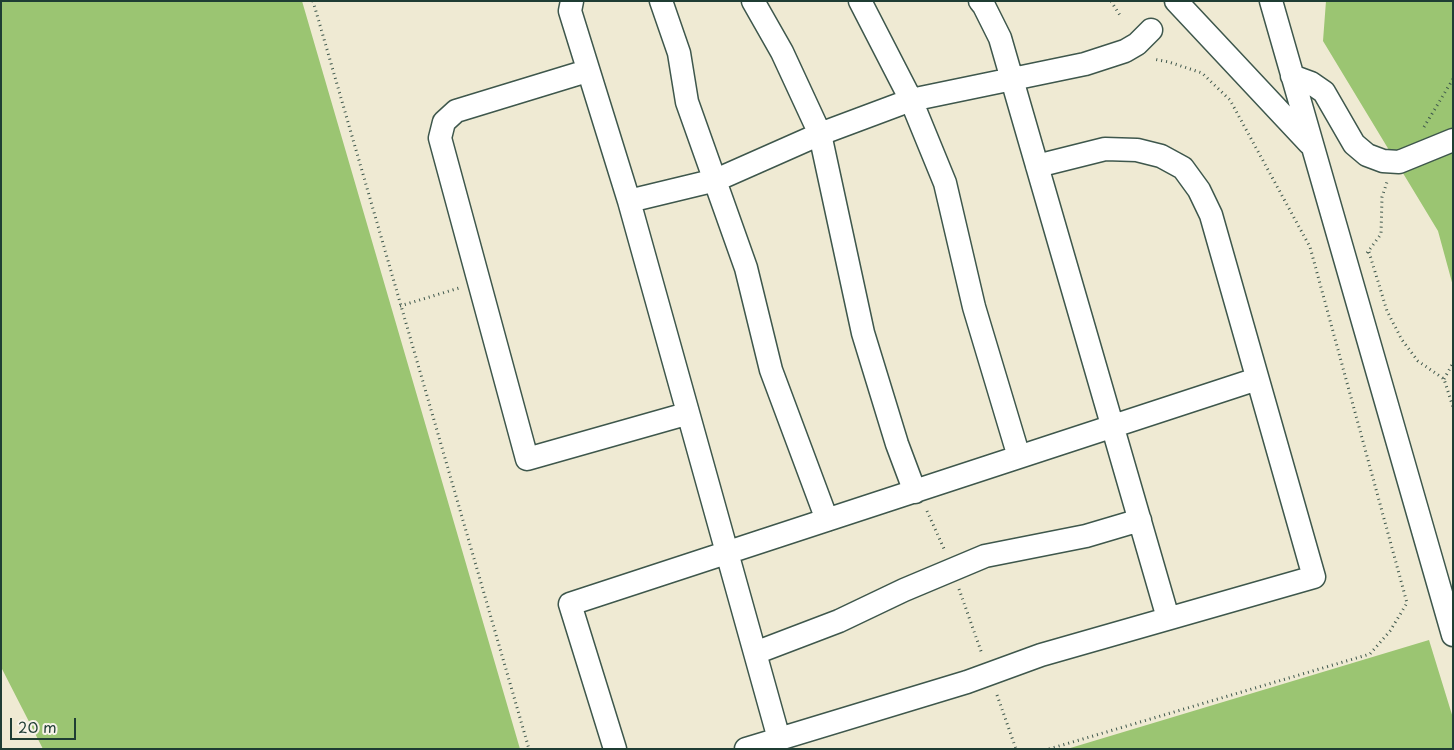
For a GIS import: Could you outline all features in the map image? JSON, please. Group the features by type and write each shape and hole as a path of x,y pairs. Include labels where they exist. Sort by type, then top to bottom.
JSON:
{"street":[{"path":"572,1 570,11 628,201 686,414 779,739"},
{"path":"661,1 679,53 687,102 746,268 771,370 827,520"},
{"path":"754,1 782,52 820,134 862,332 897,444 915,492"},
{"path":"860,1 911,100 945,182 974,306 1019,457"},
{"path":"980,1 1000,38 1114,426 1168,618"},
{"path":"1176,1 1312,145"},
{"path":"1271,1 1453,635"},
{"path":"628,201 716,180 820,134 911,100 1085,64 1125,51 1137,44 1151,30"},
{"path":"587,71 456,111 444,122 440,138 481,282 527,459 686,414"},
{"path":"1292,76 1311,83 1324,92 1354,144 1367,155 1384,161 1399,162 1453,140"},
{"path":"746,749 989,674 1041,655 1314,577 1211,215 1200,190 1182,168 1161,156 1137,150 1105,149 1037,166"},
{"path":"615,749 570,604 1257,379"},
{"path":"755,653 839,621 985,556 1086,536 1140,520"}],"path":[{"path":"313,1 529,749"},
{"path":"1110,1 1121,17"},
{"path":"1423,129 1453,78"},
{"path":"1346,262 1369,252 1381,234 1382,197 1386,183 1399,162"},
{"path":"1369,252 1387,311 1402,340 1418,361 1444,378 1453,407"},
{"path":"400,306 481,282"},
{"path":"1444,378 1453,363"},
{"path":"915,492 926,511 952,570 1016,749"}],"green space":[{"path":"1,1 302,1 520,749 43,749 1,667"},
{"path":"1326,1 1453,1 1453,286 1438,231 1323,41"},
{"path":"1429,640 1453,718 1453,749 1067,749"}]}
